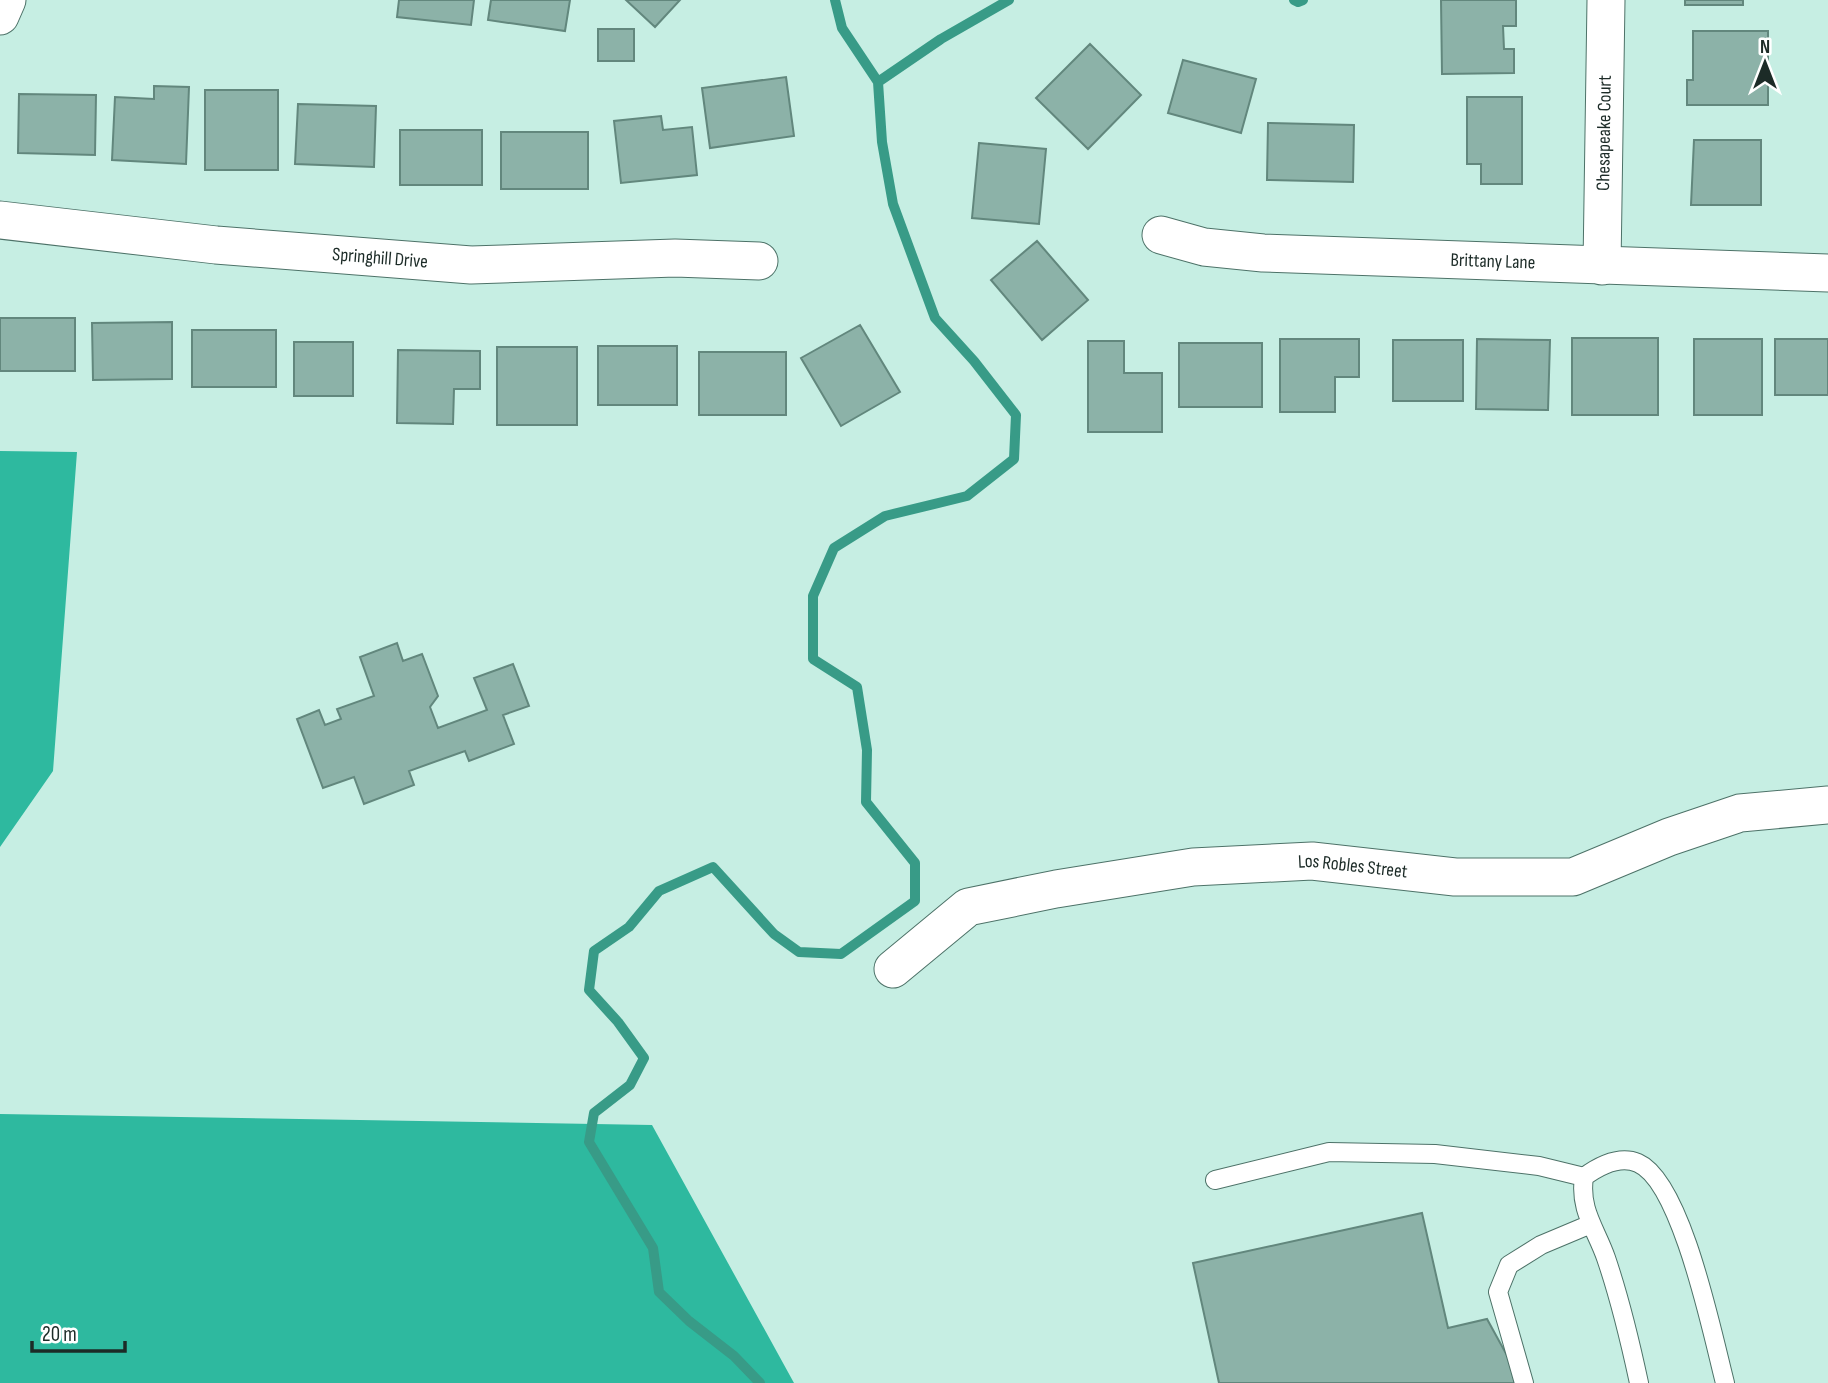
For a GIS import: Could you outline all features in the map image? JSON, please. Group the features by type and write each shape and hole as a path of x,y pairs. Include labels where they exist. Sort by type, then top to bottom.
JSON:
{"street":[{"path":"0,16 7,0"},
{"name":"Chesapeake Court","path":"1602,266 1606,0"},
{"name":"Springhill Drive","path":"0,219 216,245 471,265 675,258 759,261"},
{"name":"Brittany Lane","path":"1161,235 1204,247 1263,253 1828,273"},
{"name":"Los Robles Street","path":"893,969 968,907 1056,889 1193,867 1312,861 1455,877 1573,877 1669,837 1740,813 1828,805"}],"lane":[{"path":"1215,1180 1329,1152 1434,1154 1539,1166 1584,1177"},
{"path":"1639,1383 1629,1335 1582,1192 1584,1177 1601,1164 1621,1161 1637,1162 1653,1172 1667,1194 1695,1267 1725,1383"},
{"path":"1524,1383 1497,1292 1508,1265 1541,1245 1591,1224"}],"green space":[{"path":"0,451 77,452 53,771 0,847"},
{"path":"0,1114 652,1125 794,1383 0,1383"}],"building":[{"path":"399,0 474,0 471,25 397,17"},
{"path":"491,0 570,0 565,31 488,20"},
{"path":"626,0 680,0 655,27"},
{"path":"1441,0 1516,0 1516,26 1503,26 1504,49 1514,49 1514,73 1442,74"},
{"path":"1685,0 1743,0 1743,5 1685,5"},
{"path":"598,29 634,29 634,61 598,61"},
{"path":"1693,31 1768,31 1768,105 1687,105 1687,80 1693,80"},
{"path":"1090,44 1141,95 1088,149 1036,98"},
{"path":"1183,60 1256,79 1241,133 1168,113"},
{"path":"786,77 794,136 710,148 702,88"},
{"path":"154,86 189,87 186,164 112,160 115,97 154,99"},
{"path":"205,90 278,90 278,170 205,170"},
{"path":"19,94 96,95 95,155 18,153"},
{"path":"1467,97 1522,97 1522,184 1481,184 1481,164 1467,164"},
{"path":"298,104 376,106 374,167 295,164"},
{"path":"661,116 663,130 692,127 697,175 621,183 614,121"},
{"path":"1268,123 1354,125 1353,182 1267,180"},
{"path":"400,130 482,130 482,185 400,185"},
{"path":"501,132 588,132 588,189 501,189"},
{"path":"1694,140 1761,140 1761,205 1691,205"},
{"path":"979,143 1046,149 1039,224 972,218"},
{"path":"1037,241 1088,300 1042,340 991,280"},
{"path":"0,318 75,318 75,371 0,371"},
{"path":"172,322 172,379 93,380 92,323"},
{"path":"860,325 900,392 841,426 801,358"},
{"path":"192,330 276,330 276,387 192,387"},
{"path":"1572,338 1658,338 1658,415 1572,415"},
{"path":"1280,339 1359,339 1359,377 1335,377 1335,412 1280,412"},
{"path":"1477,339 1550,340 1548,410 1476,409"},
{"path":"1694,339 1762,339 1762,415 1694,415"},
{"path":"1775,339 1828,339 1828,395 1775,395"},
{"path":"1393,340 1463,340 1463,401 1393,401"},
{"path":"1088,341 1124,341 1124,373 1162,373 1162,432 1088,432"},
{"path":"294,342 353,342 353,396 294,396"},
{"path":"1179,343 1262,343 1262,407 1179,407"},
{"path":"598,346 677,346 677,405 598,405"},
{"path":"497,347 577,347 577,425 497,425"},
{"path":"398,350 480,351 480,389 454,389 453,424 397,423"},
{"path":"699,352 786,352 786,415 699,415"},
{"path":"397,643 403,661 422,654 438,696 430,707 438,728 487,710 474,678 513,664 529,706 503,715 514,744 469,761 465,751 409,771 414,785 364,804 354,777 323,788 297,719 319,710 325,725 341,719 337,709 374,696 360,657"},
{"path":"1422,1213 1448,1328 1487,1319 1509,1359 1515,1383 1219,1383 1193,1263"}],"waterway":[{"path":"835,0 842,28 878,82"},
{"path":"760,1383 734,1356 689,1321 659,1292 653,1248 589,1142 594,1113 630,1085 644,1058 618,1022 589,990 594,951 629,927 659,891 713,867 774,934 799,952 841,954 915,901 915,863 866,802 867,750 857,687 813,659 813,596 834,548 885,516 967,496 1014,459 1016,415 974,361 935,318 893,204 882,142 878,82 941,39 1009,0"},
{"path":"1294,0 1303,0"}]}
